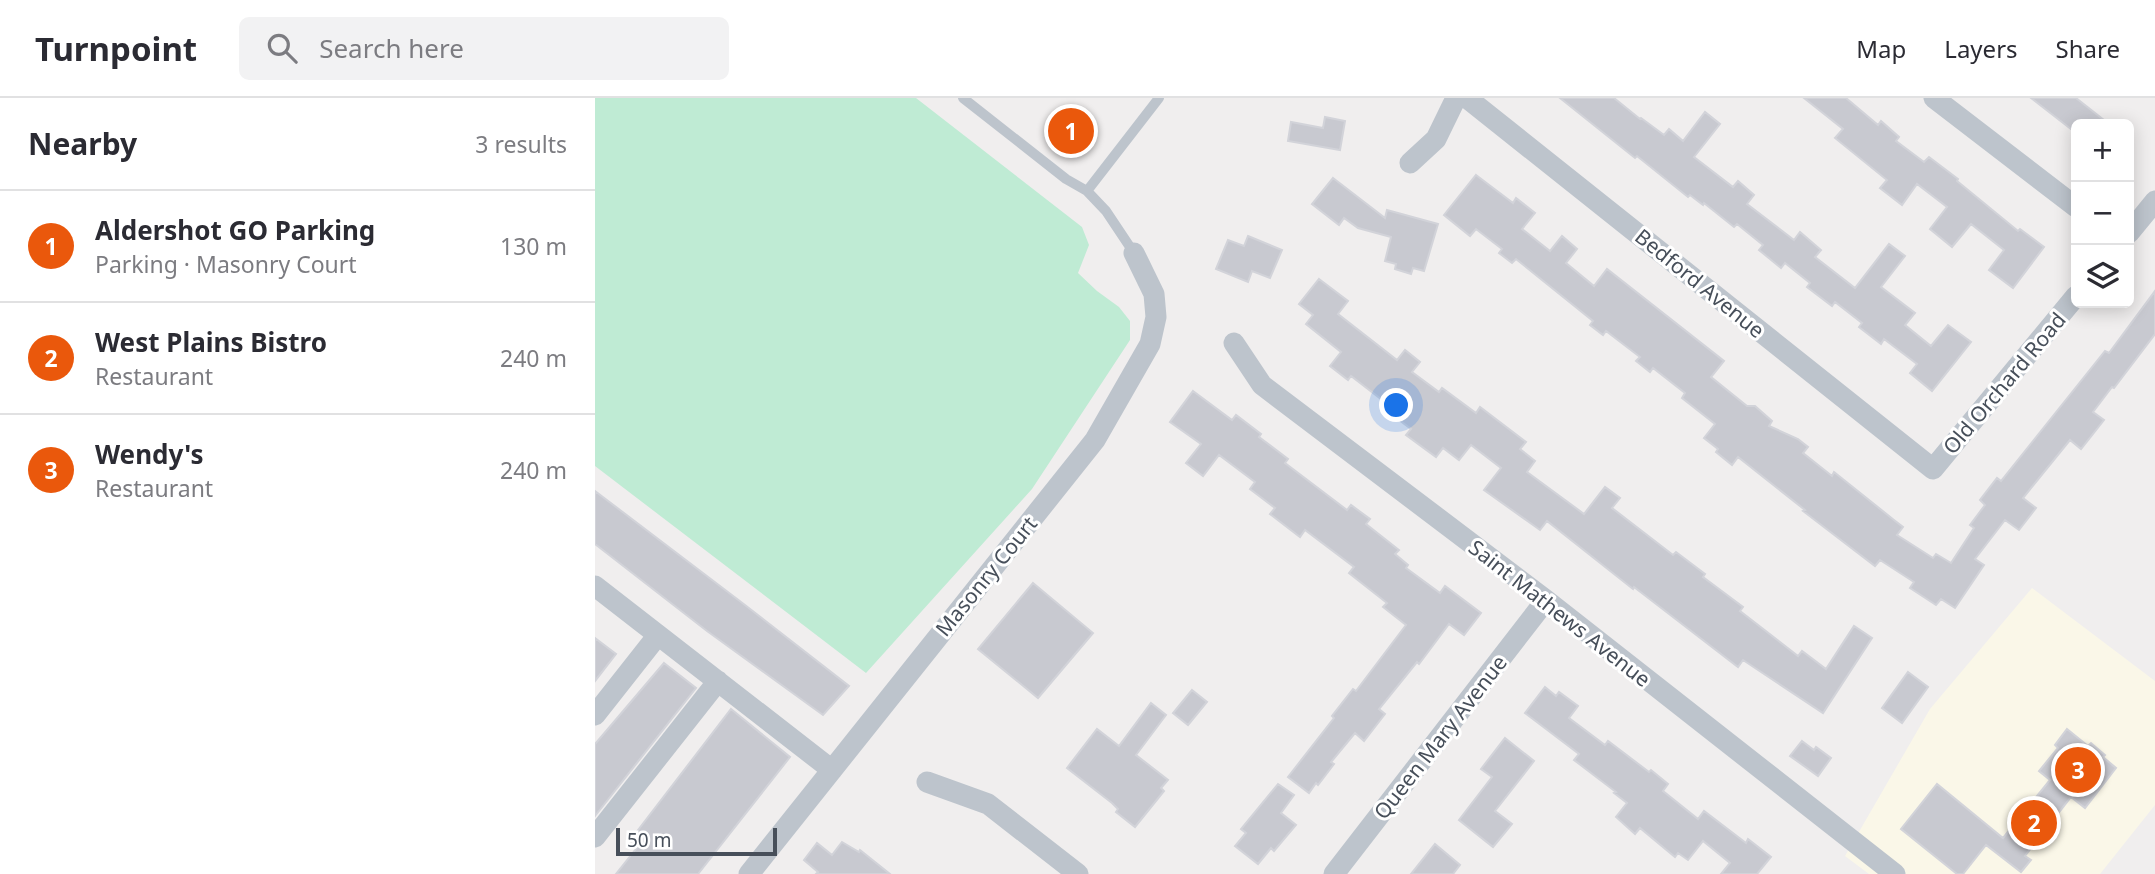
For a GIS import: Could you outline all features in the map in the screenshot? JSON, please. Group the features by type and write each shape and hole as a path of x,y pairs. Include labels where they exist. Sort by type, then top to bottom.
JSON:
{"street":[{"path":"1410,163 1436,139 1457,98"},
{"name":"Bedford Avenue","path":"1467,98 1933,469"},
{"path":"1934,98 2071,203"},
{"path":"2134,227 2155,201"},
{"name":"Masonry Court","path":"748,874 1095,440 1150,344 1156,317 1154,294 1134,253"},
{"name":"Old Orchard Road","path":"1933,469 2071,302"},
{"name":"Saint Mathews Avenue","path":"1234,343 1262,385 1546,600 1895,874"},
{"path":"595,586 832,770"},
{"name":"Queen Mary Avenue","path":"1334,874 1546,600"},
{"path":"595,715 658,635"},
{"path":"595,836 718,681"},
{"path":"927,782 988,804 1078,874"}],"lane":[{"path":"963,98 1066,179 1087,191 1105,211 1134,253"},
{"path":"1087,191 1159,98"}],"shaded area":[{"path":"2032,588 2155,681 2155,805 2100,874 1869,874 1845,856 1930,709"}],"green space":[{"path":"595,98 916,98 1082,227 1089,245 1078,273 1119,307 1130,321 1130,340 1032,489 866,673 595,466"}],"building":[{"path":"1560,98 1614,98 1664,135 1669,129 1683,141 1705,112 1720,124 1694,157 1733,187 1738,181 1754,195 1747,204 1794,240 1800,232 1821,250 1815,257 1855,288 1889,244 1905,256 1881,287 1915,313 1905,325 1931,346 1948,325 1971,342 1932,391 1910,373 1917,364 1884,339 1881,344 1859,327 1862,323 1835,302 1832,306 1807,287 1810,283 1785,263 1781,268 1759,250 1763,245 1737,224 1734,227 1704,203 1703,205 1690,195 1688,197"},
{"path":"1804,98 1846,98 1878,125 1881,121 1899,137 1896,141 1924,162 1929,157 2018,231 2020,229 2044,247 2013,288 1989,270 2004,250 1971,224 1952,247 1930,229 1947,207 1917,184 1902,205 1880,188 1887,180 1835,138 1843,129"},
{"path":"2031,98 2076,98 2103,119 2071,119 2071,129"},
{"path":"1325,117 1345,121 1340,150 1288,141 1291,122 1323,128"},
{"path":"1476,175 1513,203 1516,198 1535,213 1522,229 1550,251 1562,236 1577,249 1566,263 1594,286 1607,269 1724,361 1711,377 1747,406 1755,406 1772,421 1769,426 1798,439 1808,447 1803,453 1832,476 1834,472 1903,527 1897,535 1933,558 1936,554 1951,563 1974,528 1970,525 1985,505 1980,500 1997,478 2001,481 2105,351 2109,353 2155,291 2155,334 2093,412 2104,420 2081,449 2070,440 2023,498 2036,508 2019,530 2005,520 1975,559 1984,565 1955,608 1941,599 1936,605 1910,588 1914,582 1880,560 1875,566 1738,457 1732,465 1704,438 1715,424 1682,398 1685,393 1653,368 1650,372 1636,361 1640,357 1606,331 1603,335 1590,325 1593,321 1516,259 1512,263 1499,253 1502,249 1476,229 1470,236 1444,215"},
{"path":"1333,178 1385,218 1387,210 1438,224 1424,271 1413,268 1411,274 1395,269 1396,264 1385,261 1391,237 1358,228 1344,218 1339,225 1312,204"},
{"path":"1248,236 1282,250 1270,278 1252,271 1248,282 1216,269 1228,240 1244,246"},
{"path":"1319,279 1348,301 1338,314 1397,360 1405,350 1420,362 1412,372 1439,392 1442,388 1476,413 1480,407 1526,442 1520,449 1535,461 1527,472 1584,514 1605,487 1620,498 1612,508 1673,555 1676,552 1705,574 1703,577 1743,607 1740,611 1798,656 1802,651 1826,669 1854,626 1872,638 1823,713 1743,660 1738,667 1547,521 1540,530 1484,490 1501,468 1471,445 1459,460 1443,448 1436,457 1406,435 1411,429 1383,408 1386,403 1351,376 1348,380 1330,366 1341,352 1306,324 1313,315 1299,304"},
{"path":"1193,391 1232,420 1236,415 1261,434 1259,437 1288,459 1285,463 1347,510 1351,505 1370,519 1366,524 1399,550 1395,554 1408,565 1406,568 1440,593 1445,586 1481,613 1464,635 1449,624 1419,664 1417,662 1379,709 1385,714 1364,741 1355,733 1331,762 1334,764 1318,785 1316,783 1309,793 1288,777 1334,718 1332,716 1353,689 1356,691 1406,625 1383,607 1387,603 1349,573 1354,567 1305,530 1300,537 1270,514 1275,508 1250,489 1255,482 1219,455 1203,476 1186,463 1201,444 1170,422"},
{"path":"595,491 849,686 823,715 707,631 595,544"},
{"path":"1033,583 1093,633 1038,698 978,649"},
{"path":"595,638 616,654 595,681"},
{"path":"664,663 696,688 595,816 595,744"},
{"path":"1908,672 1928,687 1902,723 1882,708"},
{"path":"1545,687 1556,696 1559,692 1578,706 1569,718 1605,745 1608,741 1649,772 1651,770 1668,784 1663,791 1698,819 1704,811 1746,843 1748,839 1771,857 1757,874 1721,874 1730,863 1703,841 1688,860 1678,853 1675,857 1640,828 1635,834 1616,817 1627,803 1574,760 1579,754 1525,713"},
{"path":"1192,690 1207,702 1188,725 1173,713"},
{"path":"1151,703 1166,715 1136,755 1168,780 1161,788 1164,791 1135,827 1116,812 1118,809 1112,803 1067,768 1097,729 1119,746"},
{"path":"731,709 790,757 698,874 616,874 643,840 635,834"},
{"path":"2067,729 2088,746 2091,743 2116,768 2085,808 2071,797 2025,856 2031,860 2021,872 1986,845 1963,874 1957,874 1901,829 1937,784 2003,838 2050,780 2039,771 2058,748 2055,745"},
{"path":"1505,738 1534,761 1495,811 1512,824 1493,847 1459,820 1492,777 1481,769"},
{"path":"1802,741 1831,758 1818,776 1790,756"},
{"path":"1278,784 1294,795 1281,813 1296,825 1274,851 1271,848 1258,864 1235,846 1246,833 1241,829"},
{"path":"842,842 859,852 860,850 890,874 816,874 818,872 804,860 817,843 832,855"},
{"path":"1435,844 1460,865 1453,874 1411,874"}],"place":[{"name":"Aldershot GO Parking","path":"1071,131"},
{"name":"Wendy's","path":"2078,770"},
{"name":"West Plains Bistro","path":"2034,823"}]}
